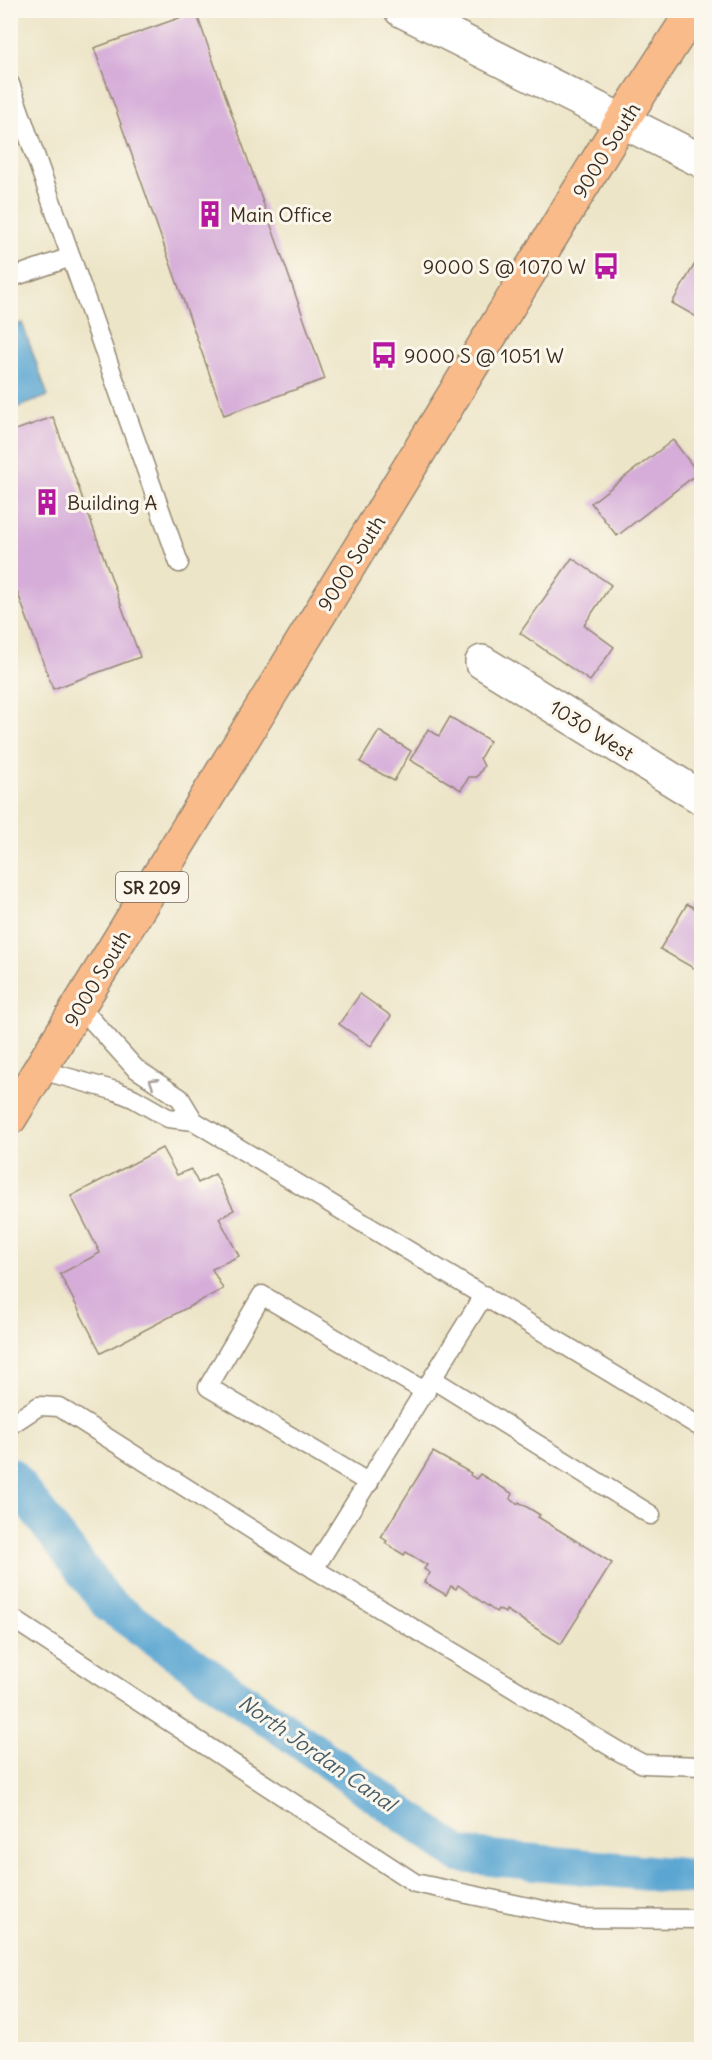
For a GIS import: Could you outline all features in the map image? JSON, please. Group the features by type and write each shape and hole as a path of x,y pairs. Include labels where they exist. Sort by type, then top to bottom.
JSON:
{"main road":[{"name":"9000 South","path":"10,1118 622,122 694,10"}],"street":[{"path":"401,10 702,161"},
{"name":"1030 West","path":"482,662 702,798"}],"lane":[{"path":"10,84 179,563"},
{"path":"10,278 71,257"},
{"path":"79,1006 135,1068 180,1098 194,1121"},
{"path":"41,1070 116,1091 168,1118 194,1121 702,1428"},
{"path":"369,1483 208,1387 262,1295 430,1386 651,1515"},
{"path":"314,1569 430,1386 484,1295"},
{"path":"10,1425 39,1406 59,1407 314,1569 618,1751 644,1764 702,1766"},
{"path":"10,1617 416,1883 581,1918 702,1919"}],"water":[{"path":"22,323 48,396 11,410 11,327"}],"building":[{"name":"Main Office","path":"196,12 325,379 224,415 94,48"},
{"path":"699,257 702,258 702,320 672,303"},
{"name":"Building A","path":"53,417 140,657 53,689 10,572 10,432"},
{"path":"673,440 698,473 617,536 591,503"},
{"path":"572,558 611,585 584,625 614,647 590,681 520,633"},
{"path":"450,717 490,741 480,758 484,766 477,777 469,777 461,790 410,760 428,729 439,736"},
{"path":"379,731 411,751 394,781 360,762"},
{"path":"687,904 702,912 702,973 660,949"},
{"path":"360,994 391,1016 371,1046 339,1024"},
{"path":"162,1148 177,1175 191,1169 198,1183 215,1174 234,1210 219,1218 239,1256 212,1269 223,1289 101,1353 60,1274 100,1253 71,1196"},
{"path":"433,1452 471,1473 470,1475 476,1479 480,1474 513,1494 510,1499 540,1515 538,1517 612,1563 561,1644 506,1610 505,1613 498,1609 496,1612 458,1585 456,1589 451,1586 446,1595 424,1582 430,1573 424,1569 427,1565 406,1552 404,1555 385,1543 387,1541 381,1537"}],"waterway":[{"name":"North Jordan Canal","path":"10,1475 109,1605 460,1855 702,1878"}],"place":[{"name":"Main Office","path":"210,214"},
{"name":"9000 S @ 1070 W","path":"606,266"},
{"name":"9000 S @ 1051 W","path":"384,355"},
{"name":"Building A","path":"47,502"}]}
